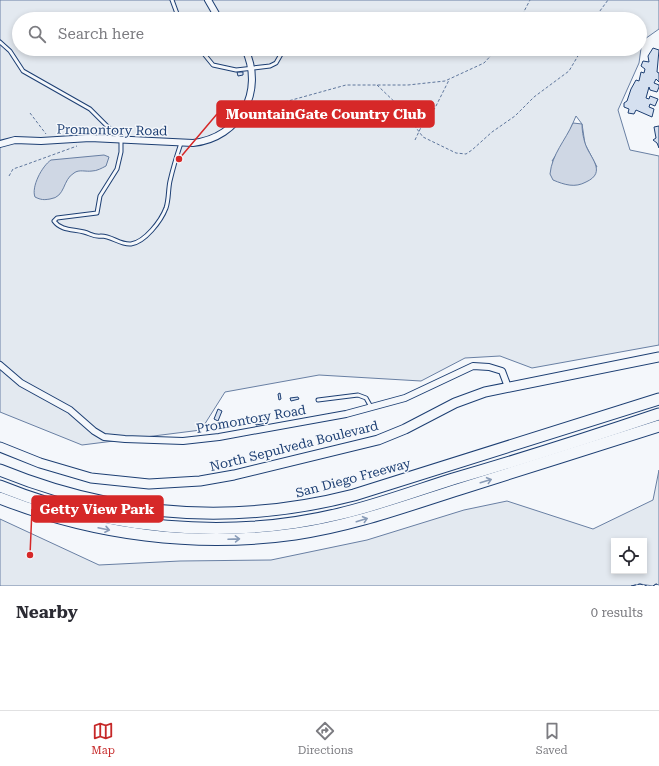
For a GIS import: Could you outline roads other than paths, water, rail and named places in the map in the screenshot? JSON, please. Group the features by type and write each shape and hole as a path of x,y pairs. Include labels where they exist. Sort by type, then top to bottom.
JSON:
{"highway":[{"name":"San Diego Freeway","path":"0,470 66,494 133,508 187,513 242,514 270,511 326,502 354,495 659,399"},
{"path":"0,479 64,501 98,510 139,516 207,521 276,518 315,512 363,500 659,407"},
{"path":"0,486 49,504 113,520 169,526 211,528 272,525 346,512 659,414"},
{"path":"0,498 70,521 132,534 206,540 265,537 302,533 352,523 659,426"}],"main road":[{"name":"North Sepulveda Boulevard","path":"0,447 40,463 90,478 129,484 185,483 234,475 378,440 405,429 455,403 485,392 659,357"}],"street":[{"path":"208,0 215,12"},
{"name":"Promontory Road","path":"0,144 14,140 90,138 181,143 205,142 214,139 232,126 240,117 246,105 252,89 252,69 247,56"},
{"name":"Promontory Road","path":"0,365 21,383 78,415 94,431 111,438 198,440 346,414 405,398 473,366 489,367 502,371 508,387"}],"lane":[{"path":"172,0 176,12"},
{"path":"0,42 12,54"},
{"path":"13,56 23,71 90,109 121,140 120,160 117,168 100,196 96,214 55,219 55,222 72,231 85,232 94,237 106,236 127,244 132,244 142,238 155,225 166,209 170,181 181,143"},
{"path":"205,56 210,62 218,67 236,70 252,69 276,63 280,56"},
{"path":"318,400 358,395 366,398 371,407"}],"place":[{"name":"MountainGate Country Club","path":"179,159"},
{"name":"Getty View Park","path":"30,555"}]}
